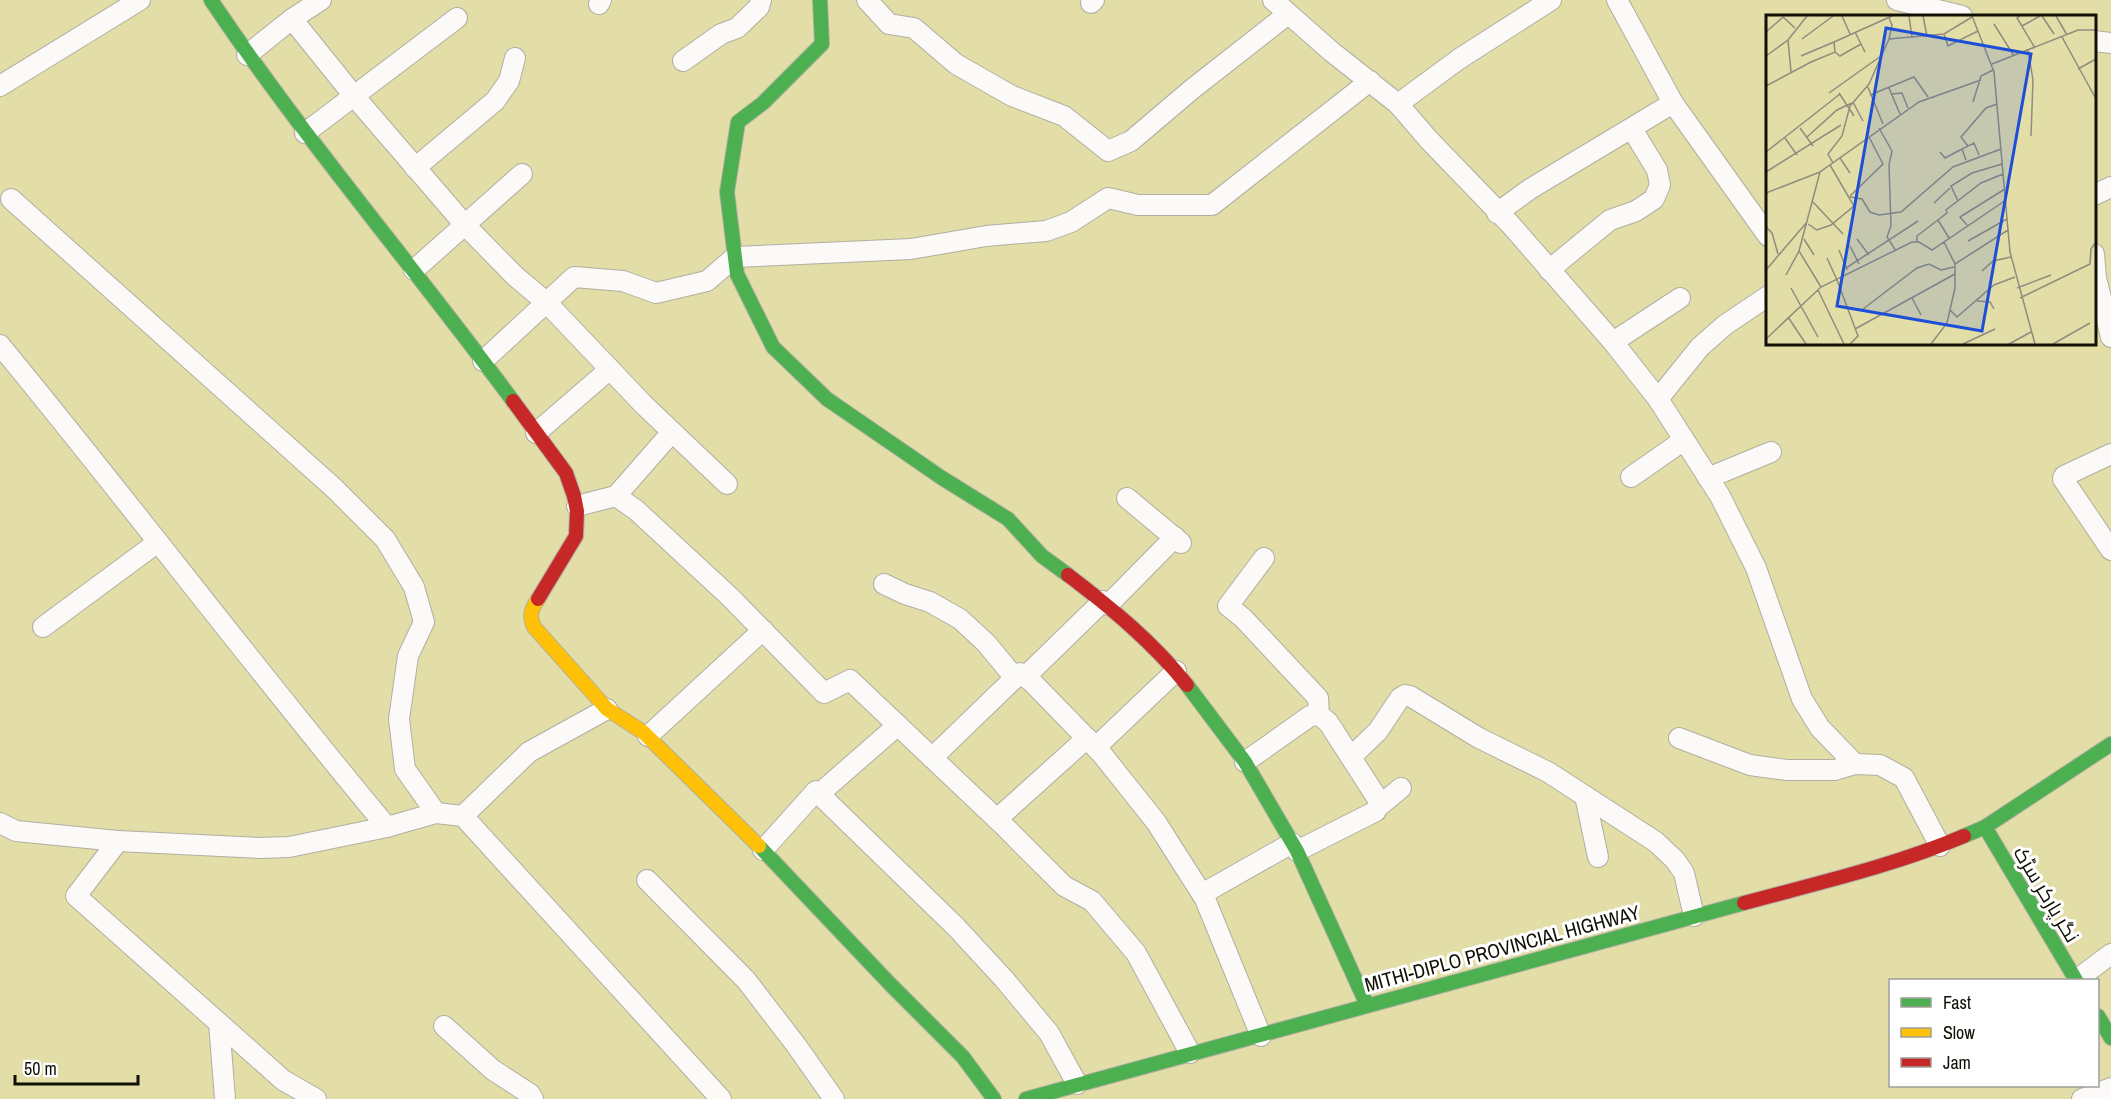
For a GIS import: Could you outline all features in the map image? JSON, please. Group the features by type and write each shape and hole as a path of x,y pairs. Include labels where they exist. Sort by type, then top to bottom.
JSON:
{"street":[{"path":"0,86 140,0"},
{"path":"210,0 247,56 414,270 566,473 576,495 579,522 576,536 532,608 530,616 534,627 607,709 648,736 763,850 963,1057 994,1099"},
{"path":"247,56 292,19 321,0"},
{"path":"683,61 721,34 737,28 759,7 761,0"},
{"path":"820,0 822,44 763,103 738,122 727,192 737,274 773,347 827,399 894,446 1008,519 1042,556 1106,603 1176,671 1245,762 1295,847 1366,1005"},
{"path":"867,0 889,24 914,28 956,64 1012,96 1064,116 1108,151 1131,141 1191,90 1288,14"},
{"path":"1273,0 1332,52 1398,104 1497,213 1510,224 1613,342 1658,399 1719,496 1756,568 1802,699 1820,728 1855,764"},
{"path":"1398,104 1459,59 1551,0"},
{"path":"1617,0 1673,103 1766,235"},
{"path":"1897,0 1958,15"},
{"path":"305,133 457,18"},
{"path":"292,19 354,96 465,225 515,276 547,303 672,432 727,484"},
{"path":"2096,41 2111,43"},
{"path":"415,168 495,101 508,81 515,58"},
{"path":"483,361 574,277 622,281 656,293 708,281 735,257 911,249 986,236 1046,231 1071,222 1107,198 1138,205 1212,205 1370,81"},
{"path":"1497,213 1582,156 1632,129 1673,103"},
{"path":"1549,270 1610,220 1636,211 1654,199 1660,184 1657,170 1632,129"},
{"path":"414,270 522,174"},
{"path":"2096,194 2111,187"},
{"path":"11,199 334,489 385,539 414,587 424,622 408,656 399,718 405,770 436,813"},
{"path":"2096,279 2107,309 2111,337"},
{"path":"1658,399 1700,347 1725,325 1766,297"},
{"path":"1613,342 1680,298"},
{"path":"0,345 318,744 387,827"},
{"path":"536,433 610,369"},
{"path":"577,506 616,496 672,432"},
{"path":"1631,477 1684,440"},
{"path":"1708,478 1771,453"},
{"path":"2111,454 2064,476 2063,479 2111,550"},
{"path":"616,496 636,510 730,597 824,693 850,680 997,819 1064,886 1092,900 1136,953 1190,1053"},
{"path":"932,758 1020,677 1178,540 1127,498"},
{"path":"43,627 158,542"},
{"path":"1264,558 1228,606 1243,618 1318,698 1318,715"},
{"path":"884,584 930,602 960,619 1091,742 1156,822 1202,894 1261,1036"},
{"path":"648,736 763,630"},
{"path":"997,819 1176,671"},
{"path":"1352,757 1378,731 1400,698 1405,695 1410,696 1479,738 1548,772 1656,842 1675,860 1684,873 1694,916"},
{"path":"463,816 530,752 607,709"},
{"path":"1245,762 1310,716 1318,715 1328,722 1352,757 1378,801 1378,807"},
{"path":"819,794 898,725"},
{"path":"1678,738 1750,765 1787,770 1835,770 1855,764 1880,765 1904,778 1940,846"},
{"name":"MITHI-DIPLO PROVINCIAL HIGHWAY","path":"1026,1099 1869,869 1940,846 1985,827 2111,744"},
{"path":"1202,894 1295,847 1376,811 1401,788"},
{"path":"763,850 816,791 956,927 1004,979 1049,1033 1077,1084"},
{"path":"1585,796 1598,856"},
{"path":"0,822 16,831 118,841 289,847 387,827 436,813 463,816 721,1099"},
{"name":"نگر پارکر سڑک","path":"1985,827 2075,979"},
{"path":"118,841 76,896 283,1080 316,1099"},
{"path":"647,879 746,980 834,1099"},
{"path":"2079,979 2111,954"},
{"path":"2099,1019 2111,1038"},
{"path":"219,1023 225,1099"},
{"path":"444,1026 493,1070 530,1094 533,1099"},
{"path":"2082,1099 2111,1088"}],"shaded area":[{"path":"0,0 2111,0 2111,1099 0,1099"}],"traffic: fast":[{"path":"211,0 321,153 513,401"},
{"path":"820,0 822,44 763,103 738,122 727,192 737,274 773,347 827,399 942,478 1008,519 1042,556 1068,575"},
{"path":"1187,685 1245,762 1297,851 1367,1005"},
{"path":"1964,836 1985,827 2111,744"},
{"path":"1985,827 2075,979"},
{"path":"759,846 963,1057 994,1099"},
{"path":"1026,1099 1744,903"},
{"path":"2099,1018 2111,1038"}],"traffic: slow":[{"path":"538,599 532,613 534,627 607,709 643,732 759,846"}],"traffic: jam":[{"path":"513,401 566,473 577,511 576,536 538,599"},
{"path":"1068,575 1131,626 1187,685"},
{"path":"1744,903 1883,865 1964,836"}]}
